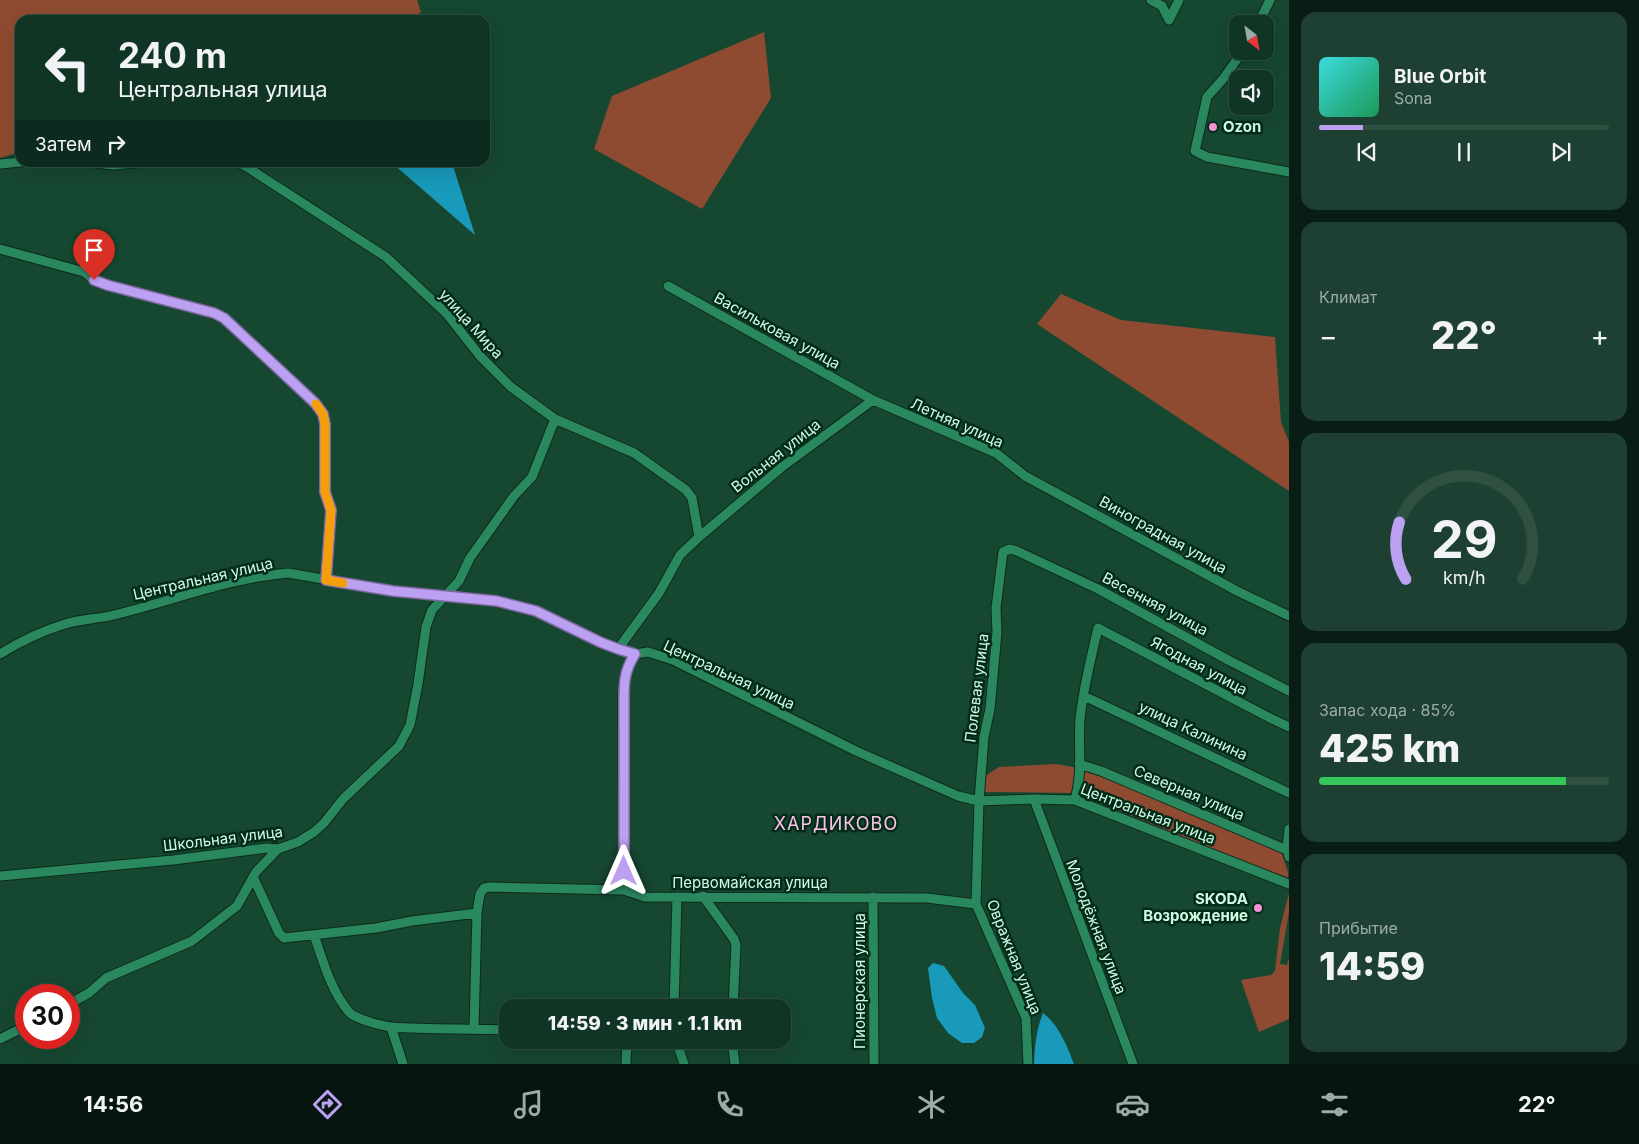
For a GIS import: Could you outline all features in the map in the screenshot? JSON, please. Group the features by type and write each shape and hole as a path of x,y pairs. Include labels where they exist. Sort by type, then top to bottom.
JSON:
{"street":[{"path":"1151,0 1162,6 1169,20 1179,0"},
{"path":"1262,15 1270,0"},
{"path":"1237,60 1204,103 1195,151 1207,157 1289,172"},
{"path":"0,164 15,162"},
{"name":"улица Мира","path":"249,167 386,257 447,314 480,356 512,387 555,419 634,453 689,492 692,498 699,537"},
{"path":"0,249 84,272 94,280 107,285 214,313 224,318 315,403 323,414 325,424 325,492 331,510 326,580"},
{"name":"Васильковая улица","path":"668,286 873,400"},
{"name":"Летняя улица","path":"873,400 996,453 1025,476"},
{"name":"Вольная улица","path":"618,649 659,593 680,555 782,467 873,400"},
{"name":"Школьная улица","path":"0,876 173,860 267,848 278,849 298,842 319,828 343,800 399,746 410,725 426,627 432,610 459,581 470,558 514,496 532,477 555,419"},
{"name":"Виноградная улица","path":"1025,476 1237,591 1289,616"},
{"name":"Весенняя улица","path":"1005,551 1010,549 1017,551 1068,574 1148,615 1230,661 1289,690"},
{"name":"Полевая улица","path":"979,801 984,738 990,708 997,644 998,623 996,608 1002,554 1005,551"},
{"name":"Центральная улица","path":"0,654 24,639 66,624 113,615 199,591 272,575 288,574 393,591 497,601 536,611 618,649 635,654 648,652 673,660 856,752 958,796 979,801 1075,800 1289,884"},
{"name":"Ягодная улица","path":"1084,696 1098,628 1272,720 1289,727"},
{"path":"624,890 625,674 635,654"},
{"path":"1075,800 1080,778 1080,722 1084,696"},
{"name":"улица Калинина","path":"1084,696 1289,793"},
{"name":"Северная улица","path":"1080,764 1101,770 1288,852"},
{"name":"Молодёжная улица","path":"1034,799 1133,1064"},
{"name":"Овражная улица","path":"979,801 976,904 1026,1018 1028,1064"},
{"path":"1288,852 1289,828"},
{"path":"80,998 89,993 106,978 192,941 237,906 254,879 256,872 278,849"},
{"path":"254,879 279,933 284,938 477,913"},
{"name":"Первомайская улица","path":"474,1028 477,913 480,894 484,888 624,890 645,897 927,898 976,904"},
{"path":"702,896 734,939 736,945 733,999"},
{"path":"674,999 676,897"},
{"name":"Пионерская улица","path":"873,897 874,1064"},
{"path":"314,935 334,986 350,1014 367,1021 391,1027 499,1029"},
{"path":"391,1027 403,1064"},
{"path":"0,1039 15,1032"},
{"path":"626,1049 626,1064"},
{"path":"679,1049 684,1064"},
{"path":"733,1049 735,1062"}],"shaded area":[{"path":"0,0 417,0 421,12 417,15 15,15 15,154 0,158"},
{"path":"764,32 771,98 702,209 594,149 612,96"},
{"path":"1061,294 1121,320 1275,337 1281,422 1289,442 1289,491 1037,324"},
{"path":"1056,764 1084,769 1281,851 1288,877 1286,879 1076,793 985,792 985,776 999,767"},
{"path":"1289,893 1289,912 1280,964 1287,965 1289,958 1289,1019 1259,1032 1241,980 1271,975 1275,971 1280,928"}],"water":[{"path":"397,167 453,167 475,235"},
{"path":"933,963 944,966 963,993 975,1005 985,1028 982,1037 974,1043 962,1043 948,1033 937,1018 928,968"},
{"path":"1043,1013 1058,1030 1074,1064 1034,1064 1037,1032"}],"slow traffic":[{"path":"316,404 323,414 325,424 325,492 331,510 326,580 343,583"}],"place":[{"name":"Ozon","path":"1213,127"},
{"name":"SKODA Возрождение","path":"1258,908"}],"district":[{"name":"ХАРДИКОВО","path":"836,824"}],"route":[{"path":"94,280 214,313 224,318 315,403 323,414 325,424 325,492 331,510 326,580 393,591 497,601 536,611 600,642 635,654 625,674 624,871"}]}
